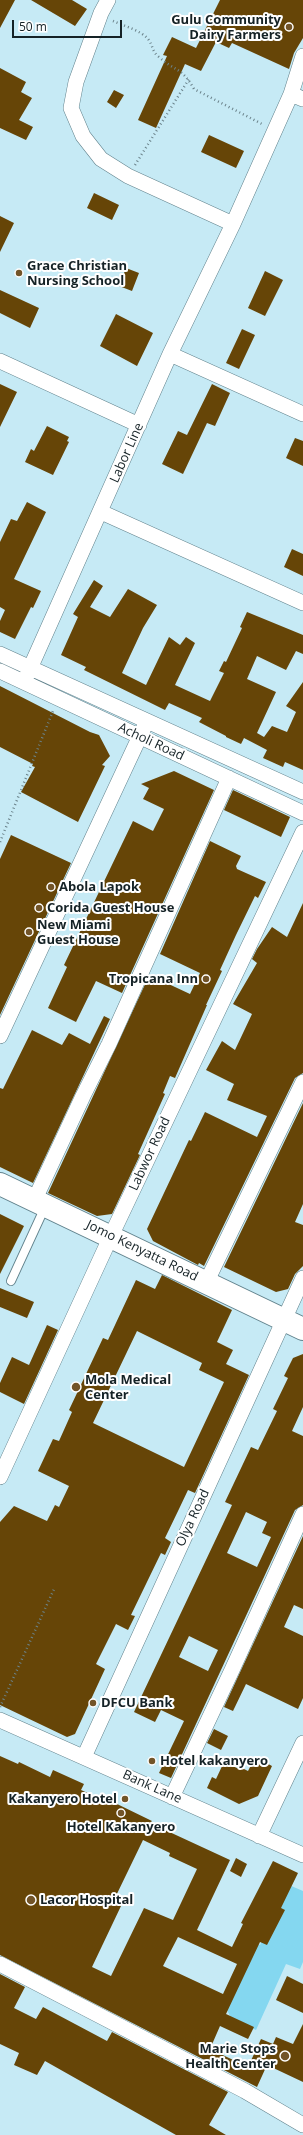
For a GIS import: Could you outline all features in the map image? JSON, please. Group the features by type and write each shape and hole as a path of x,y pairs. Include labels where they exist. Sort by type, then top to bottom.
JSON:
{"main road":[{"name":"Jomo Kenyatta Road","path":"0,1184 303,1329"}],"street":[{"path":"105,6 76,82 71,108 83,136 101,159 128,176 233,224"},
{"name":"Labor Line","path":"24,682 101,512 170,354 233,224 274,130 297,96 303,56"},
{"path":"170,354 303,414"},
{"path":"0,361 139,425"},
{"path":"101,512 303,603"},
{"name":"Acholi Road","path":"0,654 303,792"},
{"name":"Acholi Road","path":"0,671 303,813"},
{"path":"0,1036 147,721"},
{"path":"40,1203 83,1096 109,1044 229,778"},
{"name":"Labwor Road","path":"0,1477 111,1236 303,832"},
{"path":"206,1283 303,1082"},
{"name":"Olya Road","path":"84,1757 303,1278"},
{"path":"172,1797 303,1514"},
{"name":"Bank Lane","path":"0,1720 303,1855"},
{"path":"259,1836 303,1742"},
{"path":"0,1964 238,2087 303,2125"}],"lane":[{"path":"11,1281 40,1203"}],"path":[{"path":"105,6 113,21 142,34 150,40 151,49 159,58 178,68 189,79 194,89 274,130"},
{"path":"128,176 189,79"},
{"path":"0,842 58,699"},
{"path":"0,1707 55,1587"}],"shaded area":[{"path":"289,1885 303,1891 303,1962 300,1969 286,1964 256,2030 231,2018 226,2008 255,1942 260,1945"}],"building":[{"path":"0,0 15,0 0,28"},
{"path":"31,0 72,0 87,9 75,26"},
{"path":"220,0 303,0 303,38 294,53 289,69 232,43 229,48 216,42 201,71 185,64 156,128 138,120 167,56 163,55 172,37 196,48"},
{"path":"0,68 26,82 21,92 32,98 19,120 33,127 26,140 0,128"},
{"path":"114,90 124,95 116,108 107,102"},
{"path":"209,135 244,151 236,168 201,152"},
{"path":"94,193 119,205 112,220 87,208"},
{"path":"0,216 14,223 0,252"},
{"path":"126,268 139,273 132,291 119,286"},
{"path":"265,271 283,280 265,316 248,308"},
{"path":"0,290 39,308 30,328 0,313"},
{"path":"116,314 153,333 137,366 100,346"},
{"path":"242,329 255,335 239,369 226,363"},
{"path":"0,384 17,392 0,427"},
{"path":"212,384 230,393 215,426 207,423 183,474 162,464 178,431 187,435"},
{"path":"47,426 69,437 67,441 69,442 53,475 25,462 31,449 34,451"},
{"path":"295,438 303,441 303,466 286,458"},
{"path":"27,502 46,512 14,579 41,591 15,639 0,632 0,621 5,610 0,607 0,542 11,519 17,521"},
{"path":"292,549 303,554 303,576 284,567"},
{"path":"94,580 103,586 90,607 110,617 128,589 157,605 143,628 122,673 146,685 169,637 180,645 186,637 195,643 175,685 210,701 224,673 219,671 224,661 226,662 242,628 240,627 247,612 303,635 303,654 296,651 286,670 257,656 247,679 276,692 257,733 264,737 272,726 287,732 296,712 286,706 303,682 303,770 285,762 283,767 263,758 267,750 244,738 241,744 226,737 199,722 202,718 169,703 165,710 84,670 86,667 61,655 78,617 73,614"},
{"path":"0,686 90,732 99,735 110,756 102,765 105,766 78,822 21,792 35,767 32,766 33,764 0,747"},
{"path":"174,771 214,790 122,993 96,981 76,1022 48,1008 67,967 64,965 133,821 153,831 164,809 143,799 149,788 141,784"},
{"path":"233,790 290,817 281,837 224,810"},
{"path":"11,835 71,863 0,1015 0,859"},
{"path":"210,841 241,856 236,866 237,869 266,882 258,898 255,896 236,935 220,970 222,971 175,1078 170,1076 163,1093 165,1094 138,1154 140,1155 112,1214 97,1216 48,1193 148,978 158,983 160,980 190,994 200,973 160,954"},
{"path":"303,903 303,1073 295,1078 204,1266 199,1263 198,1265 153,1241 147,1229 189,1140 191,1141 205,1112 257,1137 267,1116 227,1100 234,1084 206,1070 222,1041 235,1050 252,1014 233,1004 257,963 252,959 257,949 272,927 287,937"},
{"path":"104,1016 110,1019 33,1183 0,1167 0,1088 3,1089 32,1030 62,1045 69,1033 90,1044"},
{"path":"303,1103 303,1204 295,1222 303,1225 303,1266 295,1274 288,1289 276,1292 224,1267"},
{"path":"0,1214 24,1226 0,1274"},
{"path":"162,1275 232,1310 217,1342 233,1350 226,1364 249,1375 195,1493 188,1490 165,1538 171,1542 165,1555 161,1553 131,1615 135,1616 128,1630 116,1624 96,1664 105,1669 75,1734 67,1737 0,1705 0,1522 14,1506 47,1521 55,1505 59,1507 69,1486 38,1471 53,1439 59,1441 72,1412 69,1410 103,1338 108,1340 136,1280 155,1289","holes":["137,1331 202,1363 199,1370 224,1382 184,1467 93,1423"]},
{"path":"0,1288 34,1302 27,1318 0,1307"},
{"path":"47,1325 58,1330 24,1404 0,1392 0,1383 12,1357 29,1365"},
{"path":"303,1354 303,1407 292,1431 303,1436 303,1505 295,1510 171,1778 159,1773 184,1721 161,1710 155,1722 134,1712 232,1505 225,1502 251,1447 258,1450 277,1411 273,1409 288,1378 284,1376 293,1358","holes":["246,1512 267,1522 262,1533 271,1537 257,1567 227,1553","189,1636 218,1650 208,1671 179,1657"]},
{"path":"303,1536 303,1609 294,1605 284,1627 303,1636 303,1698 298,1709 246,1684 233,1711 224,1707"},
{"path":"214,1729 228,1736 221,1750 207,1743"},
{"path":"0,1756 18,1764 19,1762 50,1777 53,1770 84,1784 81,1790 114,1805 115,1803 152,1821 150,1823 230,1860 197,1930 232,1947 243,1924 241,1923 273,1861 298,1873 281,1908 285,1910 267,1945 260,1942 226,2014 254,2027 248,2039 220,2026 210,2049 248,2067 261,2039 273,2044 276,2037 293,2044 303,2024 303,2082 267,2065 257,2087 0,1955","holes":["143,1840 170,1853 169,1856 197,1869 173,1920 144,1908 111,1976 92,1967 121,1906 113,1902","178,1937 237,1964 223,1994 163,1966"]},
{"path":"255,1757 272,1766 258,1796 239,1804 207,1788 212,1777 216,1779 224,1762 239,1769 240,1767 248,1771"},
{"path":"236,1858 247,1864 241,1877 230,1871"},
{"path":"0,1974 25,1987 14,2008 36,2019 43,2007 107,2041 112,2032 228,2092 209,2125 226,2135 176,2135 45,2061 37,2075 14,2065 19,2053 0,2044"},
{"path":"287,1976 303,1984 303,2013 276,2000"}],"place":[{"name":"Gulu Community Dairy Farmers","path":"289,27"},
{"name":"Grace Christian Nursing School","path":"19,273"},
{"name":"Abola Lapok","path":"51,887"},
{"name":"Corida Guest House","path":"39,908"},
{"name":"New Miami Guest House","path":"29,932"},
{"name":"Tropicana Inn","path":"206,979"},
{"name":"Mola Medical Center","path":"76,1387"},
{"name":"DFCU Bank","path":"93,1703"},
{"name":"Hotel kakanyero","path":"152,1761"},
{"name":"Kakanyero Hotel","path":"125,1799"},
{"name":"Hotel Kakanyero","path":"121,1813"},
{"name":"Lacor Hospital","path":"31,1900"},
{"name":"Marie Stops Health Center","path":"285,2056"}]}
